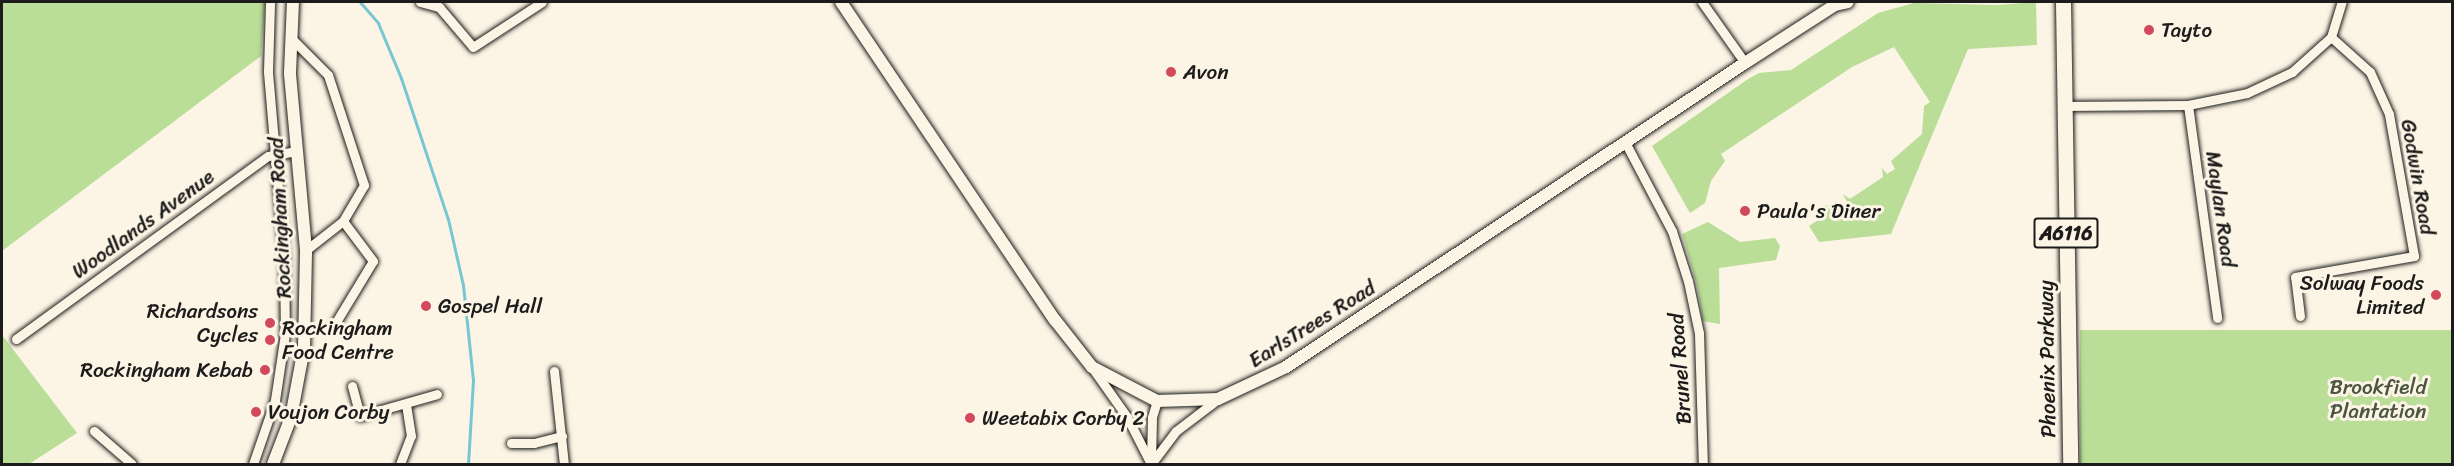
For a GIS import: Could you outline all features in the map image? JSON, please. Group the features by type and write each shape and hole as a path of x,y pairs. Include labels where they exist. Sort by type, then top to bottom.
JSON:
{"main road":[{"name":"Phoenix Parkway","path":"2063,2 2062,106 2070,465"}],"street":[{"path":"252,465 266,428 285,334 267,41 270,2"},
{"name":"Rockingham Road","path":"273,465 284,435 304,348 306,250 289,37 293,2"},
{"path":"420,2 439,7 473,47 542,2"},
{"name":"EarlsTrees Road","path":"841,2 1055,320 1092,367 1157,401 1218,399 1286,367 1745,63 1835,5 1848,2"},
{"path":"1702,2 1745,63"},
{"path":"2062,106 2188,105 2247,93 2292,72 2331,37 2342,2"},
{"path":"289,37 328,75 364,185 343,221 306,250"},
{"name":"Godwin Road","path":"2300,316 2295,277 2414,256 2389,114 2370,72 2331,37"},
{"name":"Maylan Road","path":"2188,105 2217,318"},
{"name":"Brunel Road","path":"1625,142 1672,231 1688,281 1699,333 1703,465"},
{"path":"274,153 297,151"},
{"name":"Woodlands Avenue","path":"16,339 274,153"},
{"path":"336,322 373,261 343,221"},
{"path":"1092,367 1127,417 1151,464"},
{"path":"554,371 564,465"},
{"path":"352,386 360,416 405,406 437,394"},
{"path":"1151,464 1176,431 1218,399"},
{"path":"1151,464 1152,417 1157,401"},
{"path":"400,465 411,436 405,406"},
{"path":"266,428 284,435"},
{"path":"94,431 132,465"},
{"path":"511,442 534,443 562,436"}],"green space":[{"path":"2,2 265,2 261,56 2,251"},
{"path":"2036,2 2037,45 1968,49 1891,234 1819,242 1809,226 1827,214 1823,207 1826,205 1831,211 1847,202 1843,194 1850,199 1883,177 1882,168 1887,174 1895,169 1891,161 1922,134 1924,106 1930,102 1894,47 1852,67 1721,154 1725,161 1711,181 1705,203 1690,213 1652,146 1748,79 1759,73 1791,70 1878,13 1914,3 1997,5"},
{"path":"1708,222 1740,242 1775,238 1780,246 1776,260 1719,268 1720,324 1703,321 1697,285 1682,234"},
{"name":"Brookfield Plantation","path":"2080,330 2452,330 2452,464 2080,464"},
{"path":"2,335 77,433 29,464 2,464"}],"waterway":[{"path":"360,2 378,23 401,78 448,219 463,285 473,380 468,464"}],"place":[{"name":"Tayto","path":"2149,30"},
{"name":"Avon","path":"1171,72"},
{"name":"Paula's Diner","path":"1745,211"},
{"name":"Solway Foods Limited","path":"2436,295"},
{"name":"Gospel Hall","path":"426,306"},
{"name":"Richardsons Cycles","path":"270,323"},
{"name":"Rockingham Food Centre","path":"270,340"},
{"name":"Rockingham Kebab","path":"265,370"},
{"name":"Voujon Corby","path":"256,412"},
{"name":"Weetabix Corby 2","path":"970,418"}]}
